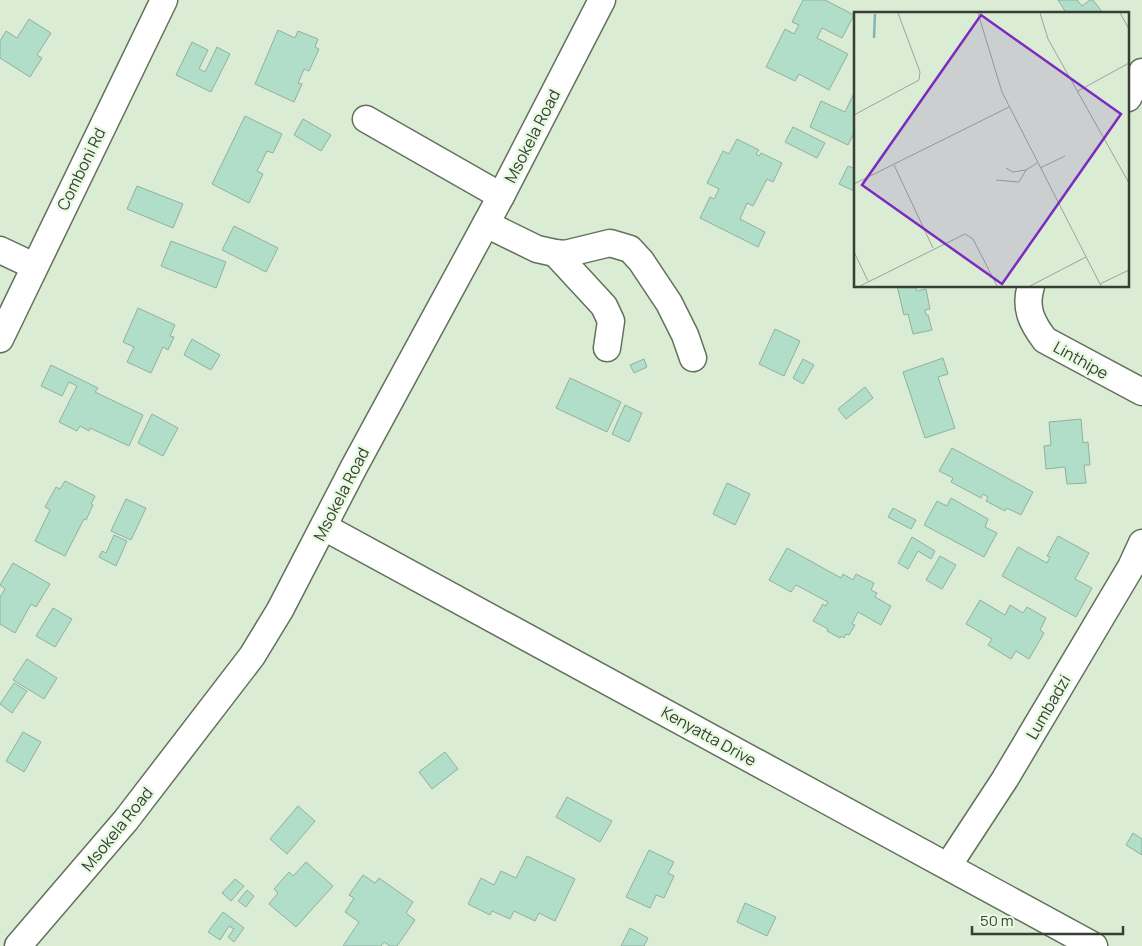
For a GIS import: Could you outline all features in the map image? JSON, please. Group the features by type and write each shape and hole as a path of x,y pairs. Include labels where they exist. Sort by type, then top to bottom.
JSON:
{"street":[{"name":"Comboni Rd","path":"0,339 164,0"},
{"name":"Msokela Road","path":"18,946 126,820 252,656 280,610 354,467 501,196 602,0"},
{"path":"1130,94 1142,72"},
{"path":"366,119 501,196"},
{"path":"486,224 537,249 555,253 565,254 610,243 630,249 641,261 669,303 685,335 693,358"},
{"path":"0,250 34,266"},
{"path":"555,253 604,306 611,322 607,348"},
{"name":"Linthipe","path":"1030,288 1028,294 1029,312 1035,327 1045,340 1142,392"},
{"name":"Kenyatta Drive","path":"324,527 1094,946"},
{"name":"Lumbadzi","path":"948,866 1006,779 1130,567 1142,543"}],"building":[{"path":"803,0 825,0 854,15 842,38 822,28 817,38 848,54 829,90 799,74 795,81 766,67 785,29 794,34 799,25 792,22"},
{"path":"1058,0 1077,0 1082,6 1093,0 1102,12 1066,12"},
{"path":"29,19 51,33 37,55 42,58 30,77 0,58 0,41 6,31 17,38"},
{"path":"278,30 295,38 298,31 318,39 315,47 319,49 309,71 304,69 298,83 302,84 294,102 255,84"},
{"path":"192,42 208,50 199,69 205,72 217,47 230,54 211,92 176,75"},
{"path":"854,93 854,133 848,145 810,127 821,101 845,112"},
{"path":"245,116 282,134 273,153 267,151 257,171 263,174 249,203 212,184"},
{"path":"303,119 331,135 321,151 294,135"},
{"path":"793,127 825,143 817,158 785,142"},
{"path":"737,139 759,150 756,154 759,156 761,153 782,163 773,182 767,179 753,206 747,203 740,219 765,232 758,247 700,218 710,197 714,199 719,189 707,183 723,151 729,154"},
{"path":"848,166 854,168 854,191 839,184"},
{"path":"137,186 183,204 173,228 127,209"},
{"path":"234,226 278,248 266,272 222,250"},
{"path":"171,241 226,262 216,288 161,266"},
{"path":"897,288 916,288 917,291 926,289 930,309 925,310 932,330 913,334 908,314 904,315"},
{"path":"138,308 175,325 170,336 174,337 168,350 163,347 151,373 127,362 134,347 123,342"},
{"path":"775,329 800,341 784,376 759,364"},
{"path":"192,339 220,355 211,370 184,355"},
{"path":"943,358 948,374 938,377 955,428 925,438 903,372"},
{"path":"644,359 647,367 634,373 630,365"},
{"path":"803,359 814,365 803,384 793,378"},
{"path":"51,365 98,388 95,392 143,415 129,446 90,428 89,431 80,426 77,431 59,422 77,386 69,382 62,396 41,386"},
{"path":"570,378 621,402 607,432 556,408"},
{"path":"865,387 873,398 846,419 838,409"},
{"path":"625,405 642,413 629,442 612,434"},
{"path":"152,414 178,428 163,456 138,443"},
{"path":"1081,419 1083,443 1088,442 1090,465 1084,465 1086,483 1067,484 1065,467 1046,469 1044,446 1051,445 1049,422"},
{"path":"952,448 1033,492 1021,515 1007,508 1005,511 986,501 988,497 983,494 981,498 951,482 953,478 939,471"},
{"path":"65,481 95,496 86,520 84,519 65,556 35,541 50,510 45,507 56,487 60,489"},
{"path":"727,483 750,494 735,525 713,514"},
{"path":"951,498 988,519 985,527 997,533 984,557 924,525 937,501 947,506"},
{"path":"126,499 146,508 131,540 111,531"},
{"path":"893,508 916,520 911,529 888,517"},
{"path":"114,535 127,541 116,566 99,557 102,551 106,553"},
{"path":"1058,536 1089,553 1075,579 1092,588 1076,617 1002,576 1018,547 1047,563 1050,557 1047,556"},
{"path":"912,537 935,551 931,559 918,551 908,569 898,563"},
{"path":"787,548 841,578 843,574 853,580 856,574 874,583 871,590 877,593 875,597 891,606 881,625 858,612 852,624 855,625 849,635 846,634 844,638 841,636 840,638 813,621 823,604 826,606 828,602 796,585 791,592 769,580"},
{"path":"940,556 956,565 942,589 926,580"},
{"path":"13,563 50,584 36,607 31,604 15,633 0,624 0,597 5,589 0,585"},
{"path":"980,600 1005,615 1010,605 1023,613 1027,607 1046,618 1040,630 1044,633 1029,659 1016,651 1011,659 988,645 992,639 966,624"},
{"path":"53,608 72,619 55,647 36,636"},
{"path":"27,659 57,678 44,699 13,680"},
{"path":"14,683 27,691 12,713 0,704"},
{"path":"23,732 41,742 24,772 6,761"},
{"path":"445,752 458,769 432,789 419,772"},
{"path":"567,797 612,821 600,842 556,817"},
{"path":"298,806 315,821 287,854 270,839"},
{"path":"1133,833 1142,839 1142,855 1126,845"},
{"path":"649,850 674,862 668,873 674,876 664,898 656,895 650,908 626,897"},
{"path":"527,856 575,879 555,921 539,913 535,921 514,911 510,919 492,911 490,915 468,904 481,878 494,885 501,871 516,878"},
{"path":"306,862 333,886 296,927 269,904 278,893 274,889 289,872 293,876"},
{"path":"363,875 375,883 379,878 413,902 406,913 415,920 397,946 390,946 384,942 381,946 343,946 359,922 345,912 354,898 349,895"},
{"path":"235,879 244,886 231,901 222,893"},
{"path":"247,890 254,896 246,907 238,901"},
{"path":"745,903 776,917 767,936 737,922"},
{"path":"223,912 244,928 234,942 228,937 234,929 229,926 220,940 208,932"},
{"path":"630,928 648,938 644,946 621,946"}]}
